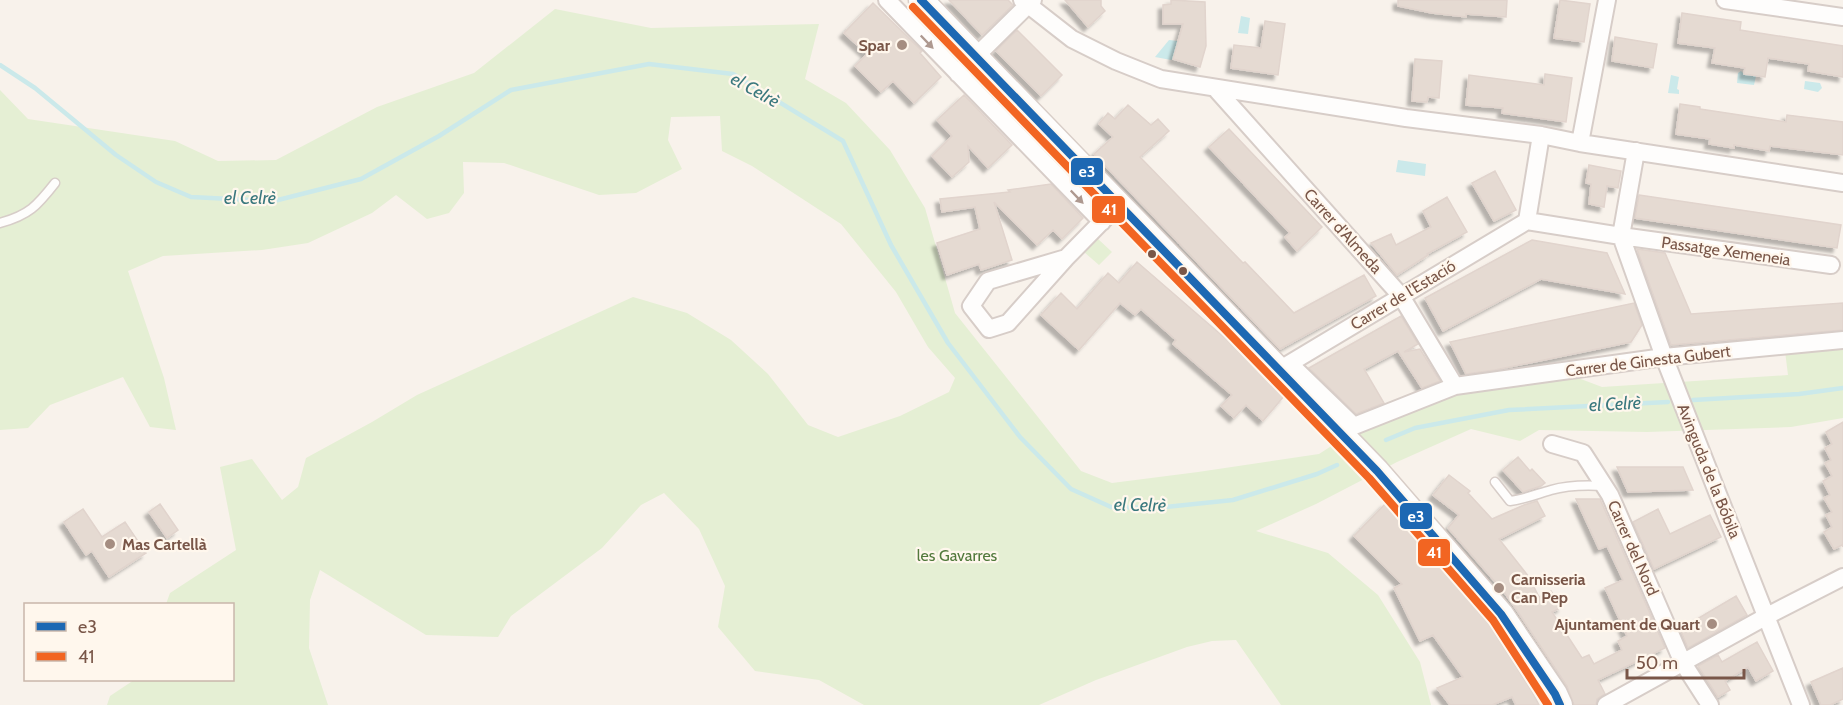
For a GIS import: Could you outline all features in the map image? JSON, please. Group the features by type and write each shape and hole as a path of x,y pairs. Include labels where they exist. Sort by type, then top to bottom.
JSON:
{"main road":[{"path":"921,0 1119,204 1284,367 1501,614 1560,705"}],"street":[{"path":"887,0 1101,222"},
{"path":"1580,143 1607,0"},
{"path":"1725,0 1843,17"},
{"path":"958,74 1027,2 1072,39 1116,61 1161,79 1406,118 1541,135 1843,183"},
{"name":"Carrer d'Almeda","path":"1215,88 1401,296 1455,386"},
{"path":"1527,221 1541,135"},
{"path":"1621,236 1636,151"},
{"path":"1066,258 988,281 970,306 989,329 1008,323 1066,258 1119,204"},
{"name":"Carrer de l'Estació","path":"1284,367 1527,221"},
{"name":"Passatge Xemeneia","path":"1527,221 1831,266"},
{"name":"Avinguda de la Bóbila","path":"1621,236 1664,357 1801,705"},
{"name":"Carrer de Ginesta Gubert","path":"1284,367 1354,426 1455,386 1664,357 1843,340"},
{"name":"Carrer del Nord","path":"1552,444 1583,453 1610,495 1683,663 1710,705"},
{"path":"1606,705 1767,616 1843,577"}],"lane":[{"path":"0,223 23,215 36,207 55,183"},
{"path":"1495,482 1510,501 1553,489 1586,485 1604,486"}],"green space":[{"name":"les Gavarres","path":"555,9 651,28 819,24 805,79 846,103 890,150 925,208 955,313 1081,471 1112,483 1319,454 1361,427 1449,394 1565,373 1602,387 1788,375 1785,351 1843,347 1843,418 1791,427 1647,432 1539,430 1520,441 1471,429 1397,462 1316,504 1256,531 1328,553 1378,595 1420,662 1431,705 1281,705 1236,640 1212,641 1187,647 1096,680 1039,705 864,705 819,680 755,671 718,627 725,586 699,529 664,493 641,505 602,548 511,616 498,637 426,635 320,570 310,600 309,648 328,705 107,705 110,696 132,681 234,681 234,603 166,603 170,593 236,550 220,467 252,459 282,500 298,487 306,458 417,395 633,297 687,313 731,340 768,374 808,425 838,437 900,416 949,392 955,378 928,347 896,292 841,224 752,166 722,151 720,116 671,117 668,140 682,169 636,193 599,195 504,163 463,162 464,193 449,213 427,219 396,195 372,213 308,243 262,250 163,256 128,271 164,378 176,430 150,427 123,377 50,405 28,428 0,430 0,90 28,119 175,141 218,161 276,160 377,107 474,73"},
{"path":"1097,238 1112,252 1099,265 1084,252"}],"water":[{"path":"1241,16 1250,18 1248,34 1238,33"},
{"path":"1169,40 1178,41 1173,59 1155,57"},
{"path":"1741,71 1744,74 1756,76 1754,85 1737,83 1738,73"},
{"path":"1671,75 1679,77 1677,89 1679,94 1668,93"},
{"path":"1805,81 1820,83 1822,88 1818,92 1804,89"},
{"path":"1398,160 1426,164 1425,176 1396,172"}],"building":[{"path":"949,0 1008,0 1013,5 982,35"},
{"path":"1065,0 1101,0 1101,6 1105,11 1088,27"},
{"path":"1171,0 1205,2 1206,46 1200,67 1173,59 1183,24 1163,24 1163,5 1171,4"},
{"path":"1398,0 1507,0 1506,17 1466,14 1466,17 1432,13 1398,6"},
{"path":"1560,0 1590,4 1584,42 1554,38"},
{"path":"873,3 922,51 920,53 941,77 914,103 893,81 881,92 855,66 867,54 844,33"},
{"path":"1682,13 1741,22 1740,30 1843,46 1843,77 1808,71 1809,64 1768,58 1765,77 1744,74 1745,68 1712,63 1715,48 1678,43"},
{"path":"1265,21 1285,24 1278,75 1231,68 1234,45 1261,48"},
{"path":"1017,30 1062,75 1041,96 996,51"},
{"path":"1615,37 1657,44 1653,68 1612,61"},
{"path":"1415,59 1442,61 1439,98 1428,97 1427,102 1412,101"},
{"path":"1545,74 1572,78 1566,122 1502,113 1503,108 1466,105 1469,75 1544,85"},
{"path":"964,95 1012,145 988,168 968,146 969,162 952,177 932,156 952,136 937,120"},
{"path":"1680,104 1786,122 1787,115 1843,122 1843,155 1770,146 1769,151 1734,145 1734,148 1709,144 1710,139 1676,134"},
{"path":"1128,105 1151,125 1158,119 1169,131 1140,157 1294,313 1364,275 1376,296 1280,349 1094,154 1113,137 1099,124 1108,113 1115,119"},
{"path":"1229,129 1322,227 1297,251 1285,237 1290,233 1209,147"},
{"path":"1589,165 1621,171 1618,188 1607,186 1604,207 1589,204 1591,184 1586,183"},
{"path":"1495,171 1516,210 1494,221 1472,183"},
{"path":"1051,184 1083,218 1062,239 1053,230 1037,245 994,202 1012,260 981,270 979,264 947,275 937,243 980,229 975,207 942,212 940,199 1010,192 1008,190"},
{"path":"1639,195 1841,225 1837,248 1635,218"},
{"path":"1447,197 1467,232 1427,254 1397,275 1371,243 1391,234 1396,245 1431,227 1423,211"},
{"path":"1532,240 1607,253 1625,294 1541,279 1443,331 1425,298"},
{"path":"1637,249 1665,253 1691,314 1843,303 1843,330 1671,345"},
{"path":"1137,262 1226,339 1284,396 1263,421 1246,405 1234,418 1221,406 1232,395 1173,344 1176,340 1141,309 1135,315 1120,303 1079,350 1041,315 1061,293 1077,309 1108,273 1119,283"},
{"path":"1634,303 1642,325 1631,342 1466,374 1450,342"},
{"path":"1401,316 1418,344 1404,352 1420,349 1440,381 1422,388 1398,351 1364,369 1384,403 1356,414 1309,368"},
{"path":"1843,422 1843,547 1842,545 1834,549 1824,532 1832,527 1826,515 1832,512 1824,498 1830,495 1823,481 1832,476 1825,463 1831,460 1825,448 1832,444 1826,432"},
{"path":"1518,457 1545,483 1523,492 1503,470"},
{"path":"1617,467 1683,467 1693,490 1628,492"},
{"path":"1449,475 1470,491 1468,493 1492,519 1537,501 1545,516 1499,539 1529,577 1539,597 1551,591 1562,607 1552,612 1582,658 1589,655 1594,664 1622,650 1618,641 1627,636 1605,588 1623,580 1607,546 1599,549 1576,499 1600,499 1665,648 1598,680 1605,694 1597,699 1596,705 1574,705 1567,686 1504,592 1448,528 1459,515 1433,495"},
{"path":"1386,503 1489,624 1539,705 1516,705 1512,697 1492,705 1450,705 1437,688 1463,677 1433,635 1420,641 1394,588 1402,584 1354,536"},
{"path":"160,504 178,530 167,538 149,512"},
{"name":"Mas Cartellà","path":"83,509 102,537 125,522 146,553 109,577 92,551 86,555 64,522"},
{"path":"1658,509 1670,534 1710,515 1721,537 1654,569 1633,522"},
{"name":"Ajuntament de Quart","path":"1736,596 1747,615 1688,648 1680,629"},
{"path":"1757,642 1773,671 1756,681 1748,667 1725,681 1730,690 1718,697 1698,666 1718,655 1722,662"},
{"path":"1843,668 1843,699 1830,705 1821,705 1811,682"}],"waterway":[{"name":"el Celrè","path":"0,65 35,88 116,155 156,182 191,197 274,201 361,179 439,136 511,90 649,64 733,74 843,141 891,245 948,343 1020,437 1071,489 1111,507 1156,508 1233,500 1317,474 1337,465"},
{"name":"el Celrè","path":"1693,400 1799,394 1843,388"},
{"name":"el Celrè","path":"1386,440 1415,428 1509,410 1668,402"}],"transit line":[{"name":"e3","path":"921,0 1377,471 1501,614 1560,705"},
{"name":"41","path":"913,7 1369,478 1493,620 1548,705"}],"place":[{"name":"Spar","path":"902,45"},
{"name":"Mas Cartellà","path":"110,544"},
{"name":"Carnisseria Can Pep","path":"1499,588"},
{"name":"Ajuntament de Quart","path":"1712,624"}]}
